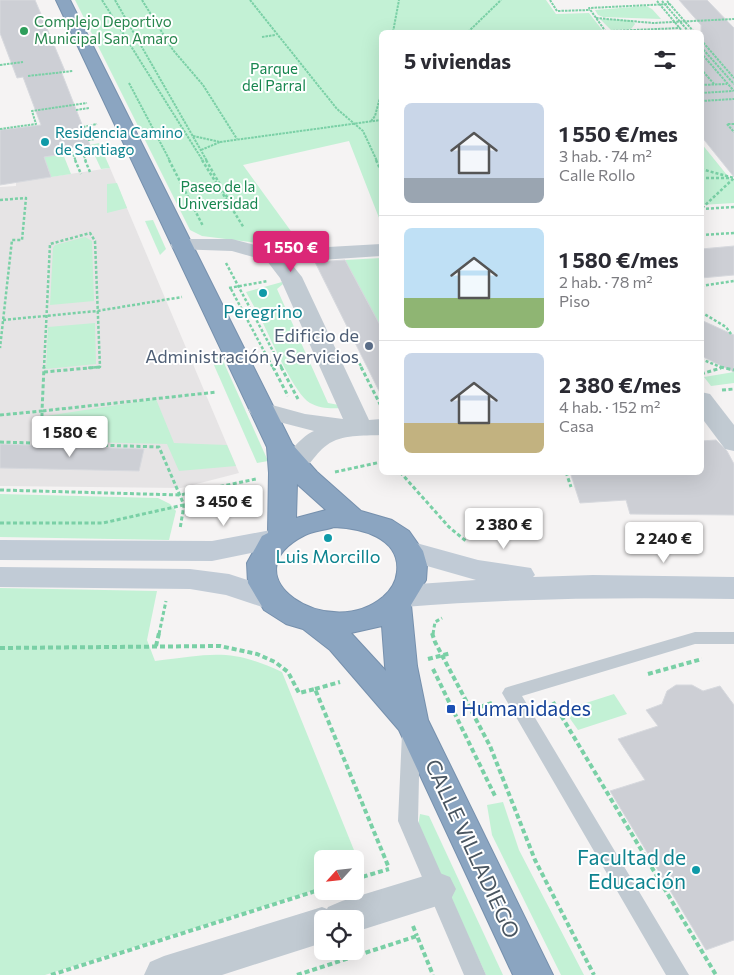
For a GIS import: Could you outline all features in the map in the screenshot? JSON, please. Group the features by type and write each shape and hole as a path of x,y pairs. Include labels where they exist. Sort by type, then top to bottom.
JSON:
{"highway":[{"path":"62,0 261,410 291,467 353,518 383,528 398,538 409,551 413,566 413,576 400,600 381,614 364,620 340,624 314,622 292,615 271,599 261,581 260,568 265,552 279,536 315,520 353,518"},
{"path":"279,536 291,467"},
{"name":"CALLE VILLADIEGO","path":"400,600 401,666 412,722 532,975"},
{"name":"CALLE VILLADIEGO","path":"314,622 341,642 412,722"}],"main road":[{"path":"0,550 212,551 279,536"},
{"path":"409,551 479,580"},
{"path":"0,577 190,580 229,585 271,599"},
{"path":"400,600 479,580 593,586 734,588"}],"street":[{"path":"181,245 213,244 248,248 275,256 379,250"},
{"path":"275,256 285,266 363,427"},
{"path":"712,409 734,443"},
{"path":"261,410 292,420 363,427"},
{"path":"291,467 318,439 363,427"},
{"path":"364,912 436,889"},
{"path":"164,975 314,928"}],"lane":[{"path":"678,975 511,693 696,638 734,638"},
{"name":"CALLE VILLADIEGO","path":"412,722 408,821 475,975"}],"path":[{"path":"102,0 248,233 115,0"},
{"path":"142,0 173,50 203,85 237,139"},
{"path":"250,0 276,35 337,109 352,124 363,131 379,166"},
{"path":"393,30 399,0"},
{"path":"470,30 501,0"},
{"path":"550,0 557,11 591,10"},
{"path":"657,1 680,28"},
{"path":"662,1 687,30"},
{"path":"667,1 692,30"},
{"path":"591,10 589,8 670,4"},
{"path":"591,10 605,30"},
{"path":"596,18 653,23 734,19"},
{"path":"637,30 641,26 640,21"},
{"path":"637,30 680,28"},
{"path":"262,37 276,35"},
{"path":"704,43 734,78"},
{"path":"704,50 734,84"},
{"path":"704,57 734,91"},
{"path":"0,65 23,62"},
{"path":"28,76 73,71"},
{"path":"704,72 714,84"},
{"path":"126,77 213,244 221,252 288,380 304,406"},
{"path":"704,85 727,84"},
{"path":"704,93 734,91"},
{"path":"704,100 734,98"},
{"path":"375,116 379,101"},
{"path":"0,129 36,124 32,110 87,103"},
{"path":"76,110 89,108"},
{"path":"370,122 379,113"},
{"path":"201,150 224,141 379,120"},
{"path":"83,127 97,124"},
{"path":"734,124 728,124 734,132"},
{"path":"194,136 220,142"},
{"path":"88,140 103,138"},
{"path":"80,146 90,172"},
{"path":"70,148 80,174"},
{"path":"704,170 734,178"},
{"path":"704,178 734,178"},
{"path":"704,204 734,178"},
{"path":"0,200 26,198 22,240 12,240 0,348"},
{"path":"704,209 734,207"},
{"path":"42,443 42,411 50,244 90,233 95,241 100,367 44,372"},
{"path":"704,235 734,233"},
{"path":"227,280 292,404"},
{"path":"231,288 268,281"},
{"path":"704,286 734,281"},
{"path":"3,320 97,311 175,298"},
{"path":"704,314 726,327 731,334"},
{"path":"704,360 722,368 734,370"},
{"path":"361,367 366,366"},
{"path":"704,373 722,368"},
{"path":"0,415 216,392"},
{"path":"0,442 159,447 180,495"},
{"path":"0,523 103,523 291,467 379,462"},
{"path":"403,475 449,527 471,546 477,555 479,600 473,607 435,622 434,637 490,746 535,860 594,975"},
{"path":"567,475 571,487"},
{"path":"0,490 180,495 254,479"},
{"path":"0,648 220,646 245,651 274,662 288,672 298,693 315,689 389,868"},
{"path":"451,653 428,659 495,796"},
{"path":"638,677 705,658"},
{"path":"561,699 552,702 716,975"},
{"path":"51,975 314,892"},
{"path":"297,975 417,936 433,975"}],"shaded area":[{"path":"110,168 239,473 181,488 0,486 0,187 16,186 16,182"}],"green space":[{"name":"Parque del Parral","path":"75,0 546,0 556,14 589,13 602,30 379,30 379,218 349,141 243,165 301,245 298,248 202,236 190,230"},
{"path":"646,6 652,9 661,19 603,17 598,15 595,10"},
{"path":"600,19 632,20 635,24 631,29 611,30"},
{"path":"99,143 110,168 101,169 90,145"},
{"path":"704,147 731,180 734,180 734,203 704,205"},
{"path":"63,154 71,174 51,177 44,157"},
{"path":"117,183 127,208 107,213 107,184"},
{"path":"153,220 166,249 160,255 145,221"},
{"path":"85,237 92,241 94,301 50,305 53,248 55,245"},
{"path":"379,258 379,323 345,260"},
{"path":"282,282 283,284 277,289 328,403 339,405 340,408 317,406 304,398 290,377 261,319 267,317 262,309 256,310 246,292"},
{"path":"95,323 96,364 46,369 48,327"},
{"path":"220,354 268,461 257,463 210,356"},
{"path":"734,372 734,383 711,386 704,377"},
{"path":"156,399 174,443 227,445 236,466 179,471 167,444 46,441 46,416"},
{"path":"0,494 158,498 170,504 176,511 169,540 0,537"},
{"path":"0,588 157,591 147,640 155,661 205,655 233,656 264,664 282,672 354,850 314,850 314,891 45,975 0,975"},
{"path":"614,694 627,714 578,730 564,710"},
{"path":"503,802 519,850 584,975 561,975 492,835 487,805"},
{"path":"420,814 429,816 503,975 486,975 418,826"}],"building":[{"path":"0,0 35,0 65,71 61,71 90,145 61,149 63,154 44,157 51,177 0,185 0,130 41,125 23,77 17,78 0,33"},
{"path":"679,0 707,0 734,28 734,177 704,140 704,30 701,30 701,25"},
{"path":"734,246 734,275 704,278 704,249"},
{"name":"Edificio de Administración y Servicios","path":"345,260 379,323 379,391 315,262"},
{"path":"704,321 734,335 734,372 704,357"},
{"path":"716,440 727,451 734,464 734,515 630,514 626,500 580,503 571,475 704,475 704,441"},
{"path":"0,444 144,449 139,471 0,468"},
{"name":"Facultad de Educación","path":"676,685 692,685 703,691 720,686 734,705 734,940 706,950 610,791 645,780 618,739 658,726 646,710 662,704 667,691"}],"place":[{"name":"Complejo Deportivo Municipal San Amaro","path":"24,31"},
{"name":"Residencia Camino de Santiago","path":"45,142"},
{"name":"Peregrino","path":"263,293"},
{"name":"Edificio de Administración y Servicios","path":"369,346"},
{"name":"Luis Morcillo","path":"328,538"},
{"name":"Humanidades","path":"451,709"},
{"name":"Facultad de Educación","path":"696,870"}],"park label":[{"name":"Paseo de la Universidad","path":"218,196"}]}
